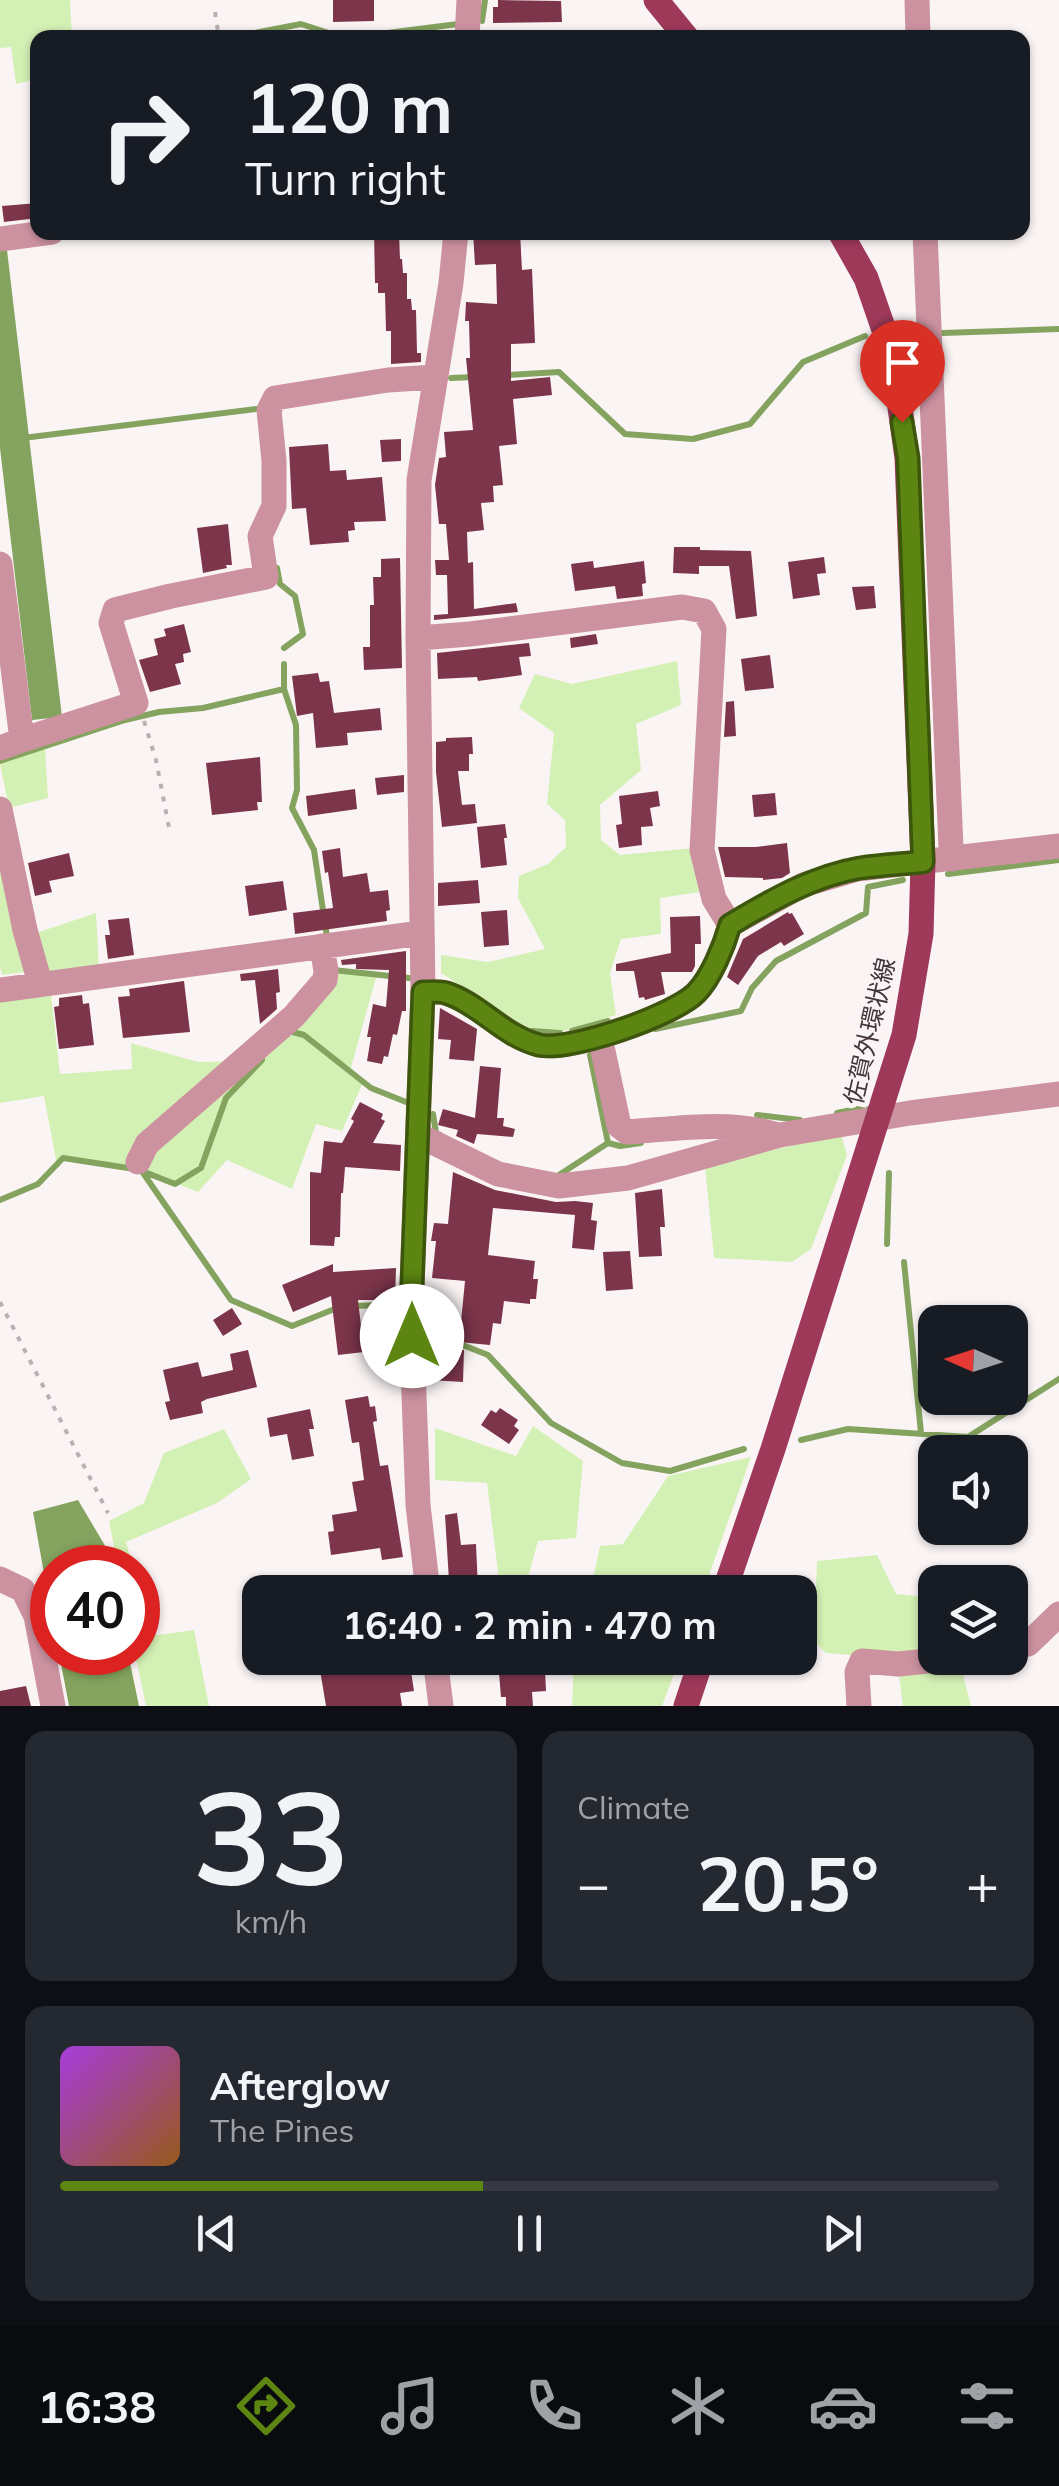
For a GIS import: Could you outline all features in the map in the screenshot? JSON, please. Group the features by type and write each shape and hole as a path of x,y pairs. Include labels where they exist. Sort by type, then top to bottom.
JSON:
{"main road":[{"path":"656,0 680,30"},
{"name":"佐賀外環状線","path":"730,1575 904,1035 921,934 923,862 908,458 884,330 866,278 845,240"},
{"path":"686,1706 696,1675"}],"street":[{"path":"467,30 469,0"},
{"path":"916,0 918,30"},
{"path":"0,240 30,235"},
{"path":"426,1575 418,1506 411,1312 423,992 419,480 455,240"},
{"path":"926,240 953,859"},
{"path":"0,564 11,744 136,703 111,623 115,610 266,577 260,536 274,506 269,410 275,398 388,380 436,378"},
{"path":"418,638 682,607 704,611 714,630 702,850 714,899 730,925"},
{"path":"0,809 40,982"},
{"path":"423,992 444,992 515,1036 542,1046 567,1046 677,1007 698,992 724,947 730,925 803,885 856,869 1059,846"},
{"path":"0,990 421,933"},
{"path":"138,1162 147,1144 294,1016 324,980 322,946"},
{"path":"600,1036 619,1126 627,1132 704,1126 762,1130 780,1136"},
{"path":"418,1135 498,1174 560,1186 628,1178 780,1136 879,1118 1059,1094"},
{"path":"0,1579 23,1590 36,1616 53,1706"},
{"path":"1028,1644 1059,1614"},
{"path":"859,1706 857,1672 862,1661 918,1662"},
{"path":"438,1675 441,1706"}],"path":[{"path":"215,12 217,30"},
{"path":"144,720 170,834"},
{"path":"0,1302 108,1513"}],"shaded area":[{"path":"0,0 70,0 72,30 30,30 30,81 16,84 11,47 0,48"},
{"path":"7,250 62,717 32,720 0,448 0,251"},
{"path":"677,661 681,705 636,724 641,770 600,805 601,840 620,855 694,848 700,892 660,898 661,934 621,939 610,973 616,1015 560,1032 527,1028 441,973 441,955 488,962 545,949 518,898 519,876 548,864 566,847 565,820 547,804 554,733 519,708 535,674 572,684"},
{"path":"45,748 48,798 9,808 0,764"},
{"path":"0,854 26,972 2,975 0,967"},
{"path":"96,913 99,968 49,976 60,1074 132,1069 131,1043 198,1062 253,1061 332,970 377,974 350,1071 363,1082 342,1131 316,1124 292,1189 227,1160 198,1192 141,1170 63,1158 57,1165 44,1096 0,1103 0,997 46,988 33,934"},
{"path":"841,1134 847,1155 811,1249 792,1262 714,1258 705,1166"},
{"path":"533,1426 583,1461 576,1538 538,1541 529,1575 498,1575 487,1483 435,1480 435,1428 516,1456"},
{"path":"224,1429 251,1479 217,1503 126,1542 127,1545 114,1545 109,1521 144,1503 164,1453"},
{"path":"751,1457 709,1575 594,1575 600,1546 623,1544 668,1476"},
{"path":"78,1500 105,1545 39,1545 33,1512"},
{"path":"877,1555 896,1594 918,1596 918,1675 963,1675 971,1706 903,1706 897,1659 826,1653 817,1644 817,1561"},
{"path":"194,1630 209,1706 146,1706 140,1675 160,1675 160,1635"},
{"path":"63,1675 133,1675 139,1706 69,1706"},
{"path":"573,1675 674,1675 662,1706 572,1706"}],"building":[{"path":"333,0 374,0 374,21 333,22"},
{"path":"498,0 561,1 562,22 493,23 493,7 498,7"},
{"path":"30,204 30,219 4,222 2,206"},
{"path":"374,240 399,240 403,273 407,273 407,299 411,299 412,310 416,310 417,353 421,353 421,362 391,364 385,293 378,293"},
{"path":"473,240 520,240 522,270 532,269 535,343 511,344 511,381 550,377 552,395 513,399 517,444 499,446 503,485 493,486 494,502 481,503 484,530 467,532 468,563 473,562 474,609 516,603 518,612 434,620 434,615 448,614 447,575 436,575 435,560 449,560 446,524 439,524 435,485 439,458 446,457 444,432 473,430 466,358 470,358 466,302 497,304 496,264 475,265"},
{"path":"401,439 401,461 382,462 380,440"},
{"path":"328,444 330,471 346,470 347,480 382,477 386,521 354,522 355,530 348,531 349,542 310,545 306,508 292,509 289,447"},
{"path":"228,524 232,565 203,573 197,528"},
{"path":"674,547 751,551 757,616 736,619 729,566 699,566 699,574 673,573"},
{"path":"824,557 826,573 817,574 820,595 793,599 788,562"},
{"path":"400,558 402,668 364,670 363,647 370,647 373,577 381,577 381,559"},
{"path":"593,561 594,568 644,561 643,596 617,599 615,586 575,591 571,564"},
{"path":"874,586 876,608 856,610 852,587"},
{"path":"184,624 191,652 183,654 184,662 175,664 181,684 150,692 139,660 158,655 154,639 166,636 164,629"},
{"path":"596,634 598,644 571,648 570,638"},
{"path":"529,643 531,656 519,657 522,675 478,681 477,677 438,679 437,653"},
{"path":"770,655 774,688 745,691 741,659"},
{"path":"318,673 320,682 329,681 334,713 380,708 382,730 347,733 348,745 316,748 313,713 297,716 292,676"},
{"path":"734,701 736,736 724,737 726,702"},
{"path":"472,737 469,771 458,771 462,805 475,804 477,823 442,827 436,742"},
{"path":"260,757 262,802 257,802 258,810 212,815 206,763"},
{"path":"404,775 404,792 377,795 375,778"},
{"path":"355,789 357,809 308,816 306,796"},
{"path":"658,791 660,806 650,808 653,826 641,827 642,845 619,848 619,796"},
{"path":"775,793 777,815 754,817 752,795"},
{"path":"505,824 507,865 481,868 477,827"},
{"path":"787,843 790,873 782,878 725,877 718,847"},
{"path":"340,848 343,877 367,873 370,892 388,890 387,921 295,934 293,913 333,908 322,851"},
{"path":"69,853 74,876 49,881 52,892 35,896 28,863"},
{"path":"478,880 480,903 438,906 438,883"},
{"path":"283,881 287,910 249,916 245,886"},
{"path":"507,910 509,945 484,947 481,912"},
{"path":"788,912 804,934 758,956 738,985 727,977 743,939"},
{"path":"700,916 701,944 695,944 692,972 661,972 665,994 639,998 634,971 616,971 616,964 671,953 670,917"},
{"path":"129,918 134,955 108,959 108,920"},
{"path":"406,951 406,1011 402,1011 397,1035 393,1034 388,1057 384,1056 382,1064 367,1061 373,1004 386,1007 389,970 356,969 356,964 342,965 341,960"},
{"path":"278,969 277,1009 260,1024 255,980 241,981 240,974"},
{"path":"184,981 190,1032 123,1038 118,997 130,996 129,989"},
{"path":"82,995 83,1004 89,1003 94,1045 59,1049 54,1007 59,1006 59,998"},
{"path":"440,1008 477,1029 474,1061 449,1059 451,1040 438,1039"},
{"path":"480,1066 501,1068 497,1118 504,1118 503,1126 515,1129 513,1137 477,1134 474,1144 456,1136 458,1130 438,1125 443,1109 475,1118"},
{"path":"360,1102 383,1114 381,1119 385,1121 373,1143 401,1145 400,1171 345,1167 340,1237 335,1237 334,1246 310,1245 310,1172 321,1173 324,1141 342,1143"},
{"path":"453,1172 495,1190 556,1202 593,1203 591,1220 597,1221 594,1250 572,1248 575,1215 493,1208 488,1255 535,1261 533,1279 538,1279 536,1299 530,1299 530,1304 504,1301 501,1324 493,1323 490,1345 459,1342 465,1281 432,1278 434,1223 448,1224"},
{"path":"662,1189 662,1256 639,1257 635,1193"},
{"path":"630,1251 633,1289 606,1291 603,1252"},
{"path":"333,1264 333,1272 396,1268 395,1300 358,1300 364,1352 338,1355 331,1296 293,1312 282,1285"},
{"path":"232,1308 242,1324 223,1336 213,1320"},
{"path":"429,1348 464,1350 463,1382 430,1380"},
{"path":"248,1350 257,1387 207,1399 201,1402 203,1413 170,1420 163,1370 198,1362 202,1377 233,1370 230,1354"},
{"path":"368,1396 370,1407 375,1406 377,1421 373,1422 380,1466 388,1465 403,1557 382,1560 380,1548 331,1555 328,1532 334,1531 332,1515 357,1511 352,1482 364,1480 359,1442 352,1443 345,1400"},
{"path":"500,1408 518,1420 514,1426 519,1430 509,1444 481,1425 491,1410 496,1413"},
{"path":"310,1409 314,1456 292,1460 287,1434 270,1437 267,1418"},
{"path":"457,1513 461,1545 476,1544 477,1575 449,1575 445,1515"},
{"path":"321,1675 412,1675 414,1691 400,1693 402,1706 326,1706"},
{"path":"499,1675 545,1675 546,1691 532,1692 533,1706 506,1706 506,1697 501,1697"},
{"path":"26,1686 31,1706 0,1706 0,1691"}],"waterway":[{"path":"482,21 485,0"},
{"path":"270,30 301,24 320,30"},
{"path":"411,30 458,24"},
{"path":"942,333 1059,329"},
{"path":"507,375 559,372 625,434 693,439 750,424 803,362 865,336"},
{"path":"451,378 475,377"},
{"path":"23,438 264,408"},
{"path":"277,568 280,584 295,596 303,634 284,648"},
{"path":"0,761 125,720 203,708 284,689 284,664"},
{"path":"284,689 296,725 297,790 292,808 314,850 327,937"},
{"path":"948,874 1059,860"},
{"path":"655,1029 741,1011 752,988 776,961 866,913 868,887 903,880"},
{"path":"333,970 409,978"},
{"path":"572,1031 608,1021"},
{"path":"532,1031 560,1033"},
{"path":"288,1032 304,1035 371,1088 406,1102"},
{"path":"590,1055 608,1143 641,1143"},
{"path":"142,1171 175,1184 201,1168 226,1098 262,1060"},
{"path":"837,1113 866,1107"},
{"path":"433,1114 436,1133 440,1135"},
{"path":"757,1115 800,1120"},
{"path":"559,1175 608,1143"},
{"path":"0,1200 38,1184 63,1158 141,1170 231,1300 292,1326 337,1308"},
{"path":"887,1244 889,1173"},
{"path":"904,1262 921,1433"},
{"path":"354,1306 378,1305 401,1317"},
{"path":"427,1331 488,1355 551,1423 622,1463 670,1471 744,1449"},
{"path":"801,1440 848,1429 968,1437 1059,1379"}],"route":[{"path":"412,1336 423,992 444,992 515,1036 542,1046 567,1046 677,1007 698,992 724,947 730,925 780,896 856,869 923,862 908,458 902,422"}]}
